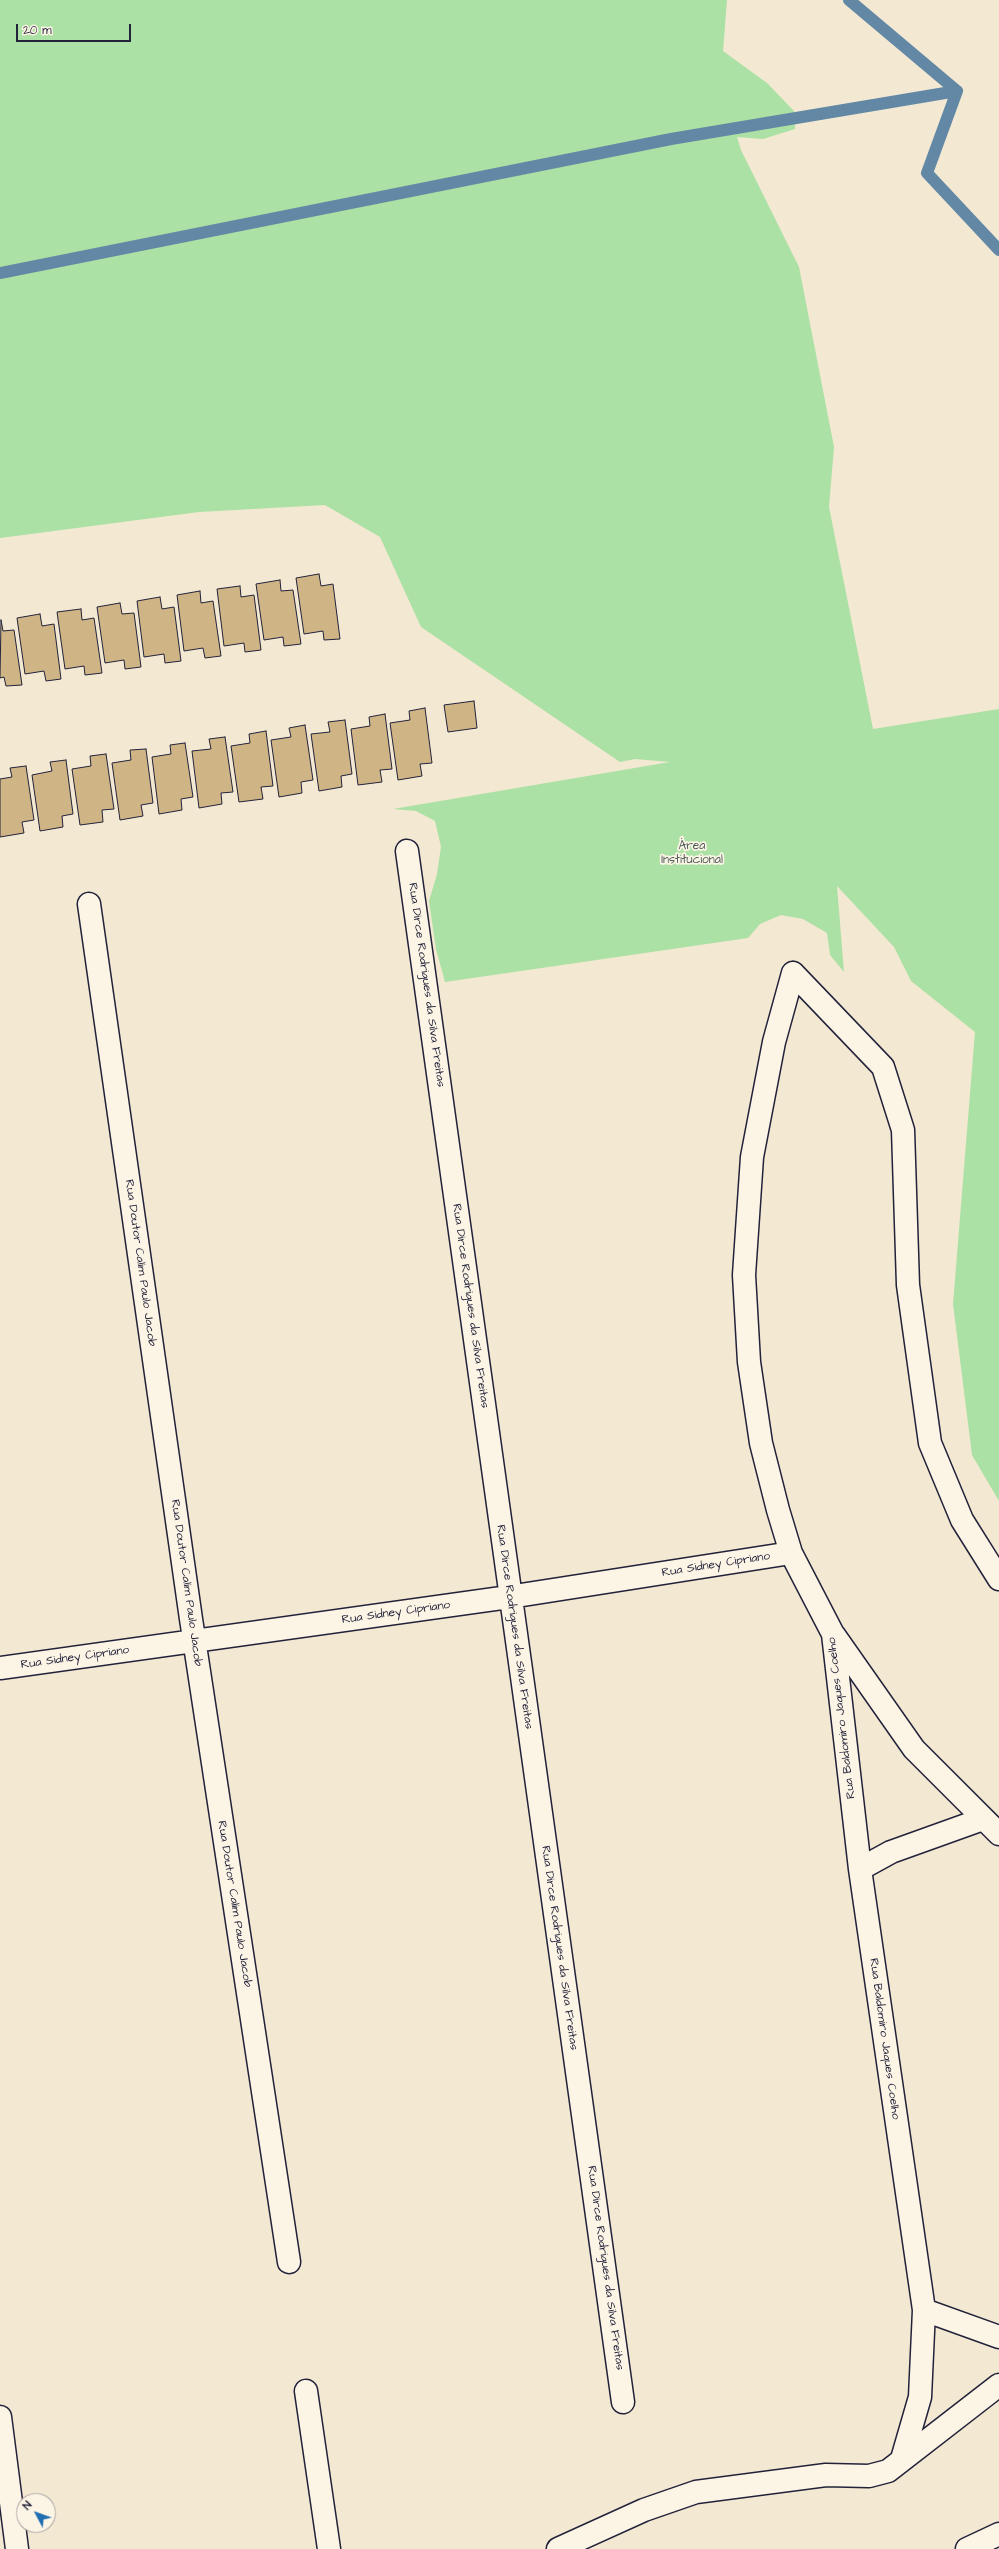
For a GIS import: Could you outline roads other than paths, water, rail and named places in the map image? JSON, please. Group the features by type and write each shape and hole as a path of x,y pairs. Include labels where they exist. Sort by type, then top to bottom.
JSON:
{"street":[{"name":"Rua Dirce Rodrigues da Silva Freitas","path":"407,851 509,1596 624,2402"},
{"name":"Rua Doutor Calim Paulo Jacob","path":"89,904 194,1641 289,2262"},
{"name":"Rua Baldomiro Jaques Coelho","path":"902,2459 920,2397 924,2310 860,1869 833,1634 791,1553 761,1443 749,1362 744,1275 752,1157 774,1042 793,973 883,1067 903,1130 908,1285 930,1443 962,1520 999,1579"},
{"name":"Rua Sidney Cipriano","path":"0,1668 509,1596 791,1553"},
{"path":"833,1634 914,1749 999,1834"},
{"path":"860,1869 891,1852 983,1819"},
{"path":"924,2310 999,2337"},
{"path":"558,2549 644,2510 696,2492 826,2475 869,2476 888,2471 999,2385"},
{"path":"306,2391 329,2549"},
{"path":"0,2417 17,2549"},
{"path":"967,2549 999,2534"}],"waterway":[{"path":"849,0 957,91 927,173 999,250"},
{"path":"0,273 671,139 957,91"}],"park label":[{"name":"Área Institucional","path":"692,853"}]}
